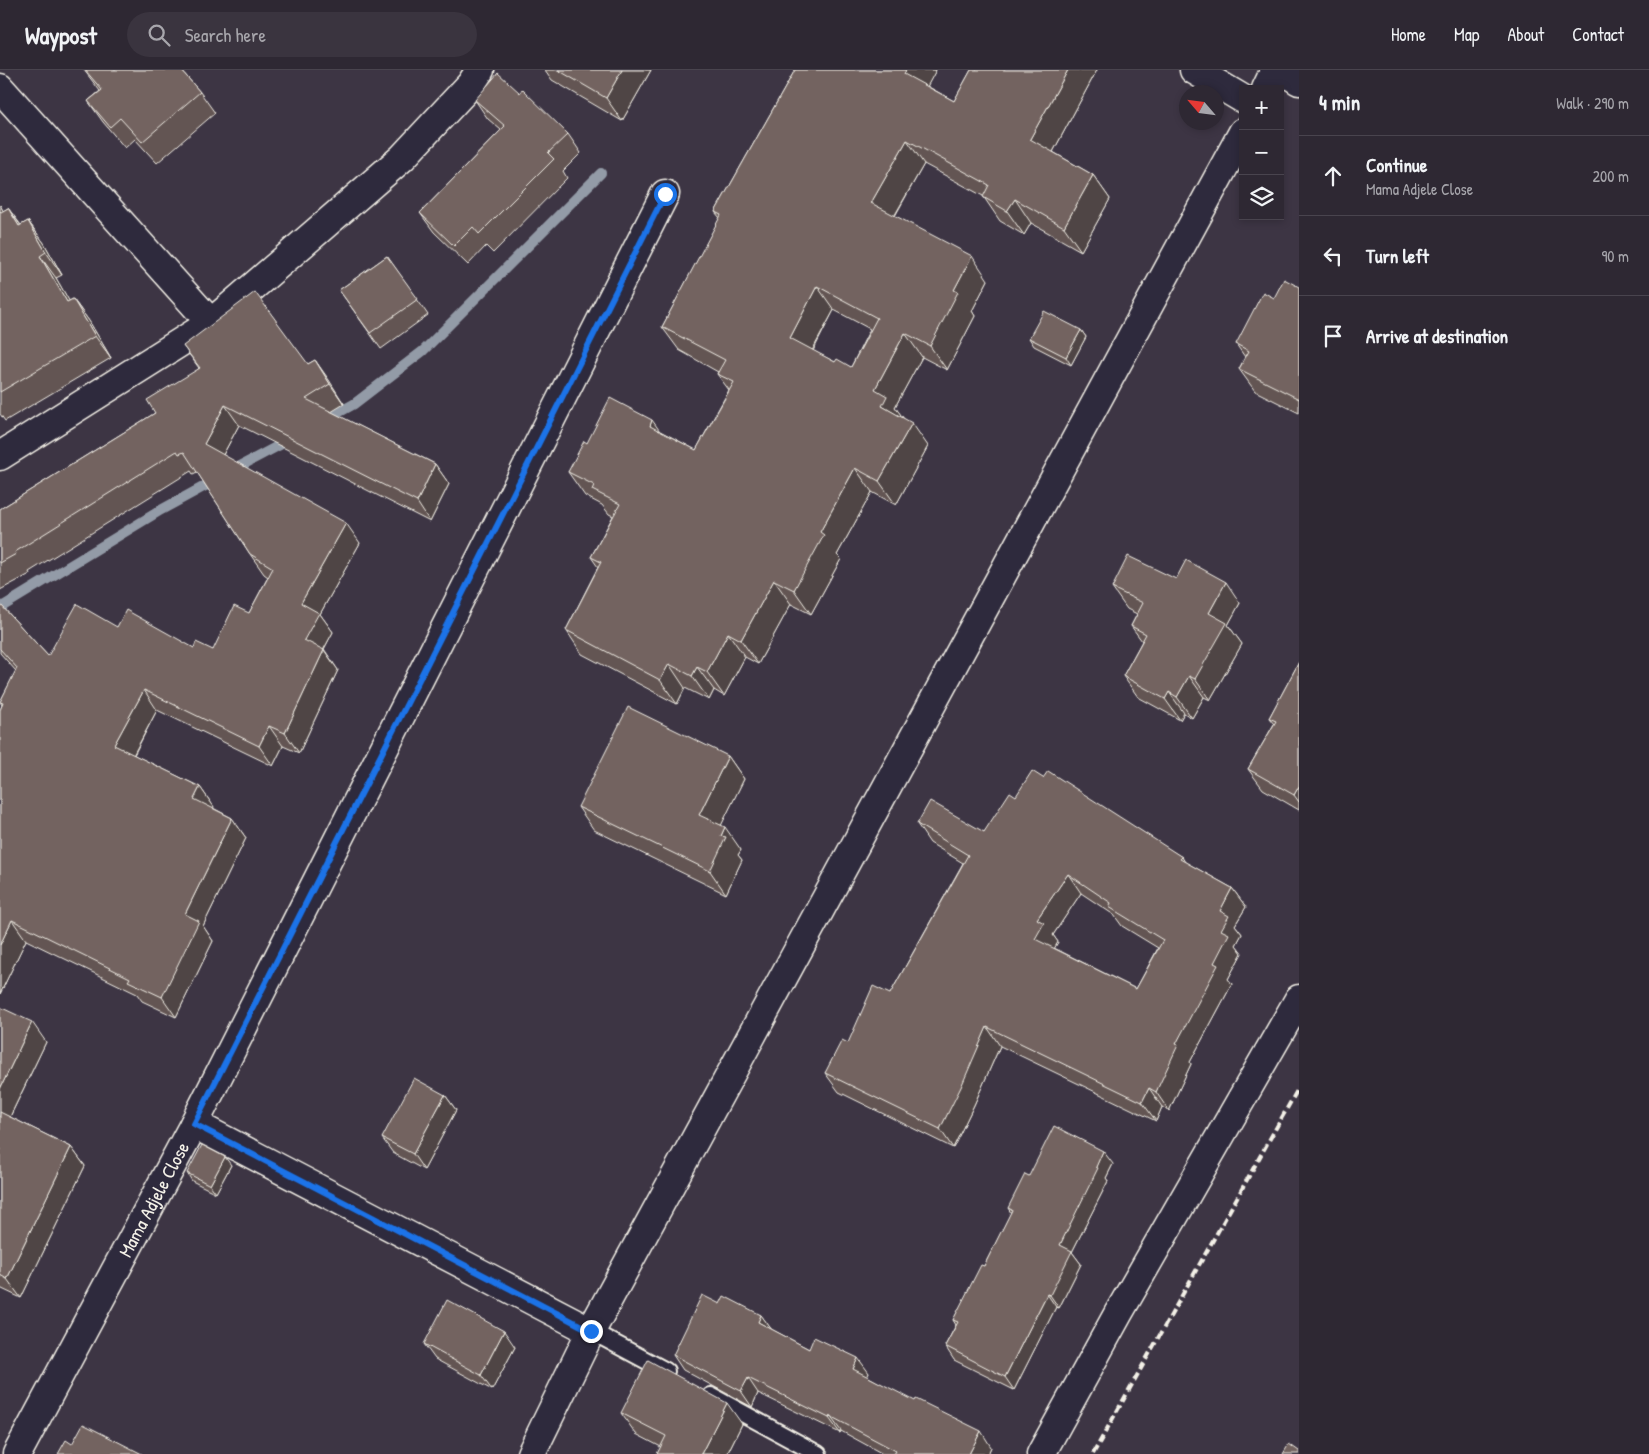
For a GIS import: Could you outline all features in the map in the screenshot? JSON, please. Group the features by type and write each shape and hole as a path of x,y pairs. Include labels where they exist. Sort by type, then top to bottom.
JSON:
{"street":[{"path":"0,456 211,323 402,158 471,84 480,70"},
{"path":"1194,70 1239,97"},
{"path":"1268,85 1275,70"},
{"path":"1283,70 1299,81"},
{"path":"0,88 211,323"},
{"path":"530,1454 591,1331 1239,139"},
{"name":"Mama Adjele Close","path":"17,1454 194,1124 665,194"},
{"path":"1041,1454 1123,1306 1299,1000"},
{"path":"194,1124 591,1331"}],"lane":[{"path":"591,1331 678,1378"},
{"path":"696,1388 818,1454"}],"building":[{"path":"85,70 181,70 200,92 142,142 120,118 110,127 88,101 102,90"},
{"path":"558,70 622,70 606,98"},
{"path":"795,70 906,70 904,74 954,101 971,70 1068,70 1030,139 1093,175 1064,227 1015,199 1007,211 983,197 989,185 907,140 871,203 972,256 954,290 958,292 930,346 905,333 875,389 887,396 882,406 912,423 879,481 855,468 820,532 824,535 794,590 774,580 741,640 728,633 707,672 697,667 692,676 669,664 660,680 566,630 601,562 591,557 620,504 592,490 594,485 568,472 584,441 587,443 610,398 652,420 650,426 696,450 734,382 717,374 725,360 662,327 721,215 715,212","holes":["817,286 877,318 851,367 837,359 835,362 790,338"]},
{"path":"498,73 520,93 522,89 568,134 548,153 554,159 479,234 473,227 454,246 420,213 505,126 475,100"},
{"path":"8,208 19,226 28,221 46,252 40,256 67,302 73,299 95,336 0,392 0,211"},
{"path":"387,256 418,299 370,333 339,290"},
{"path":"1284,279 1299,287 1299,399 1239,369 1249,351 1236,344 1263,292 1274,298"},
{"path":"255,292 308,364 315,360 330,384 306,399 435,464 417,502 225,405 204,444 346,523 301,603 319,613 304,640 324,650 285,733 269,726 259,746 144,690 114,745 200,787 194,799 232,818 185,914 199,921 162,997 128,981 130,978 12,920 0,945 0,710 3,703 0,702 17,668 0,649 0,604 48,656 77,604 117,627 126,610 194,648 196,642 213,650 234,606 249,613 273,568 250,554 184,452 179,454 177,451 0,563 0,509 155,413 147,400 200,368 183,346"},
{"path":"1044,311 1081,330 1066,357 1029,338"},
{"path":"1128,556 1176,579 1186,560 1226,582 1209,613 1227,623 1195,679 1189,676 1177,697 1169,692 1165,699 1123,676 1146,634 1131,626 1143,603 1112,588"},
{"path":"1299,662 1299,786 1294,795 1248,769 1276,721 1269,718"},
{"path":"628,707 728,756 699,815 725,827 721,836 726,837 710,871 578,807"},
{"path":"1032,771 1043,778 1048,771 1182,857 1180,859 1232,888 1220,911 1229,916 1221,930 1229,934 1214,963 1218,965 1176,1044 1178,1045 1156,1092 1149,1088 1142,1102 987,1027 940,1129 825,1073 842,1040 848,1043 873,986 890,994 968,855 917,824 930,801 984,832 1010,792 1016,796","holes":["1068,874 1111,903 1109,907 1163,940 1136,989 1035,939 1044,923 1037,919"]},
{"path":"0,1007 32,1022 0,1089"},
{"path":"414,1078 445,1095 413,1154 382,1138"},
{"path":"0,1112 71,1147 7,1279 0,1275"},
{"path":"1054,1126 1103,1151 1096,1167 1098,1168 1060,1245 1072,1251 1050,1295 1047,1294 1005,1377 945,1346 958,1322 953,1320 981,1265 984,1266 1012,1210 1008,1208 1025,1174 1029,1176"},
{"path":"202,1145 225,1157 210,1185 187,1173"},
{"path":"702,1295 720,1304 724,1296 761,1315 758,1322 809,1349 814,1337 858,1358 853,1369 915,1401 916,1399 981,1431 969,1454 894,1454 896,1451 830,1416 829,1418 748,1378 741,1391 673,1355"},
{"path":"447,1300 504,1331 481,1375 424,1344"},
{"path":"648,1360 727,1403 701,1454 657,1454 666,1436 621,1413"},
{"path":"83,1424 142,1454 58,1454 66,1440 72,1444"},
{"path":"1289,1444 1299,1451 1299,1454 1283,1454"}],"waterway":[{"path":"325,420 354,404 423,351 601,173"},
{"path":"231,471 291,439"},
{"path":"0,608 161,510 216,480"}],"railway":[{"path":"1093,1454 1299,1087"}],"route":[{"path":"591,1331 194,1124 665,194"}]}
